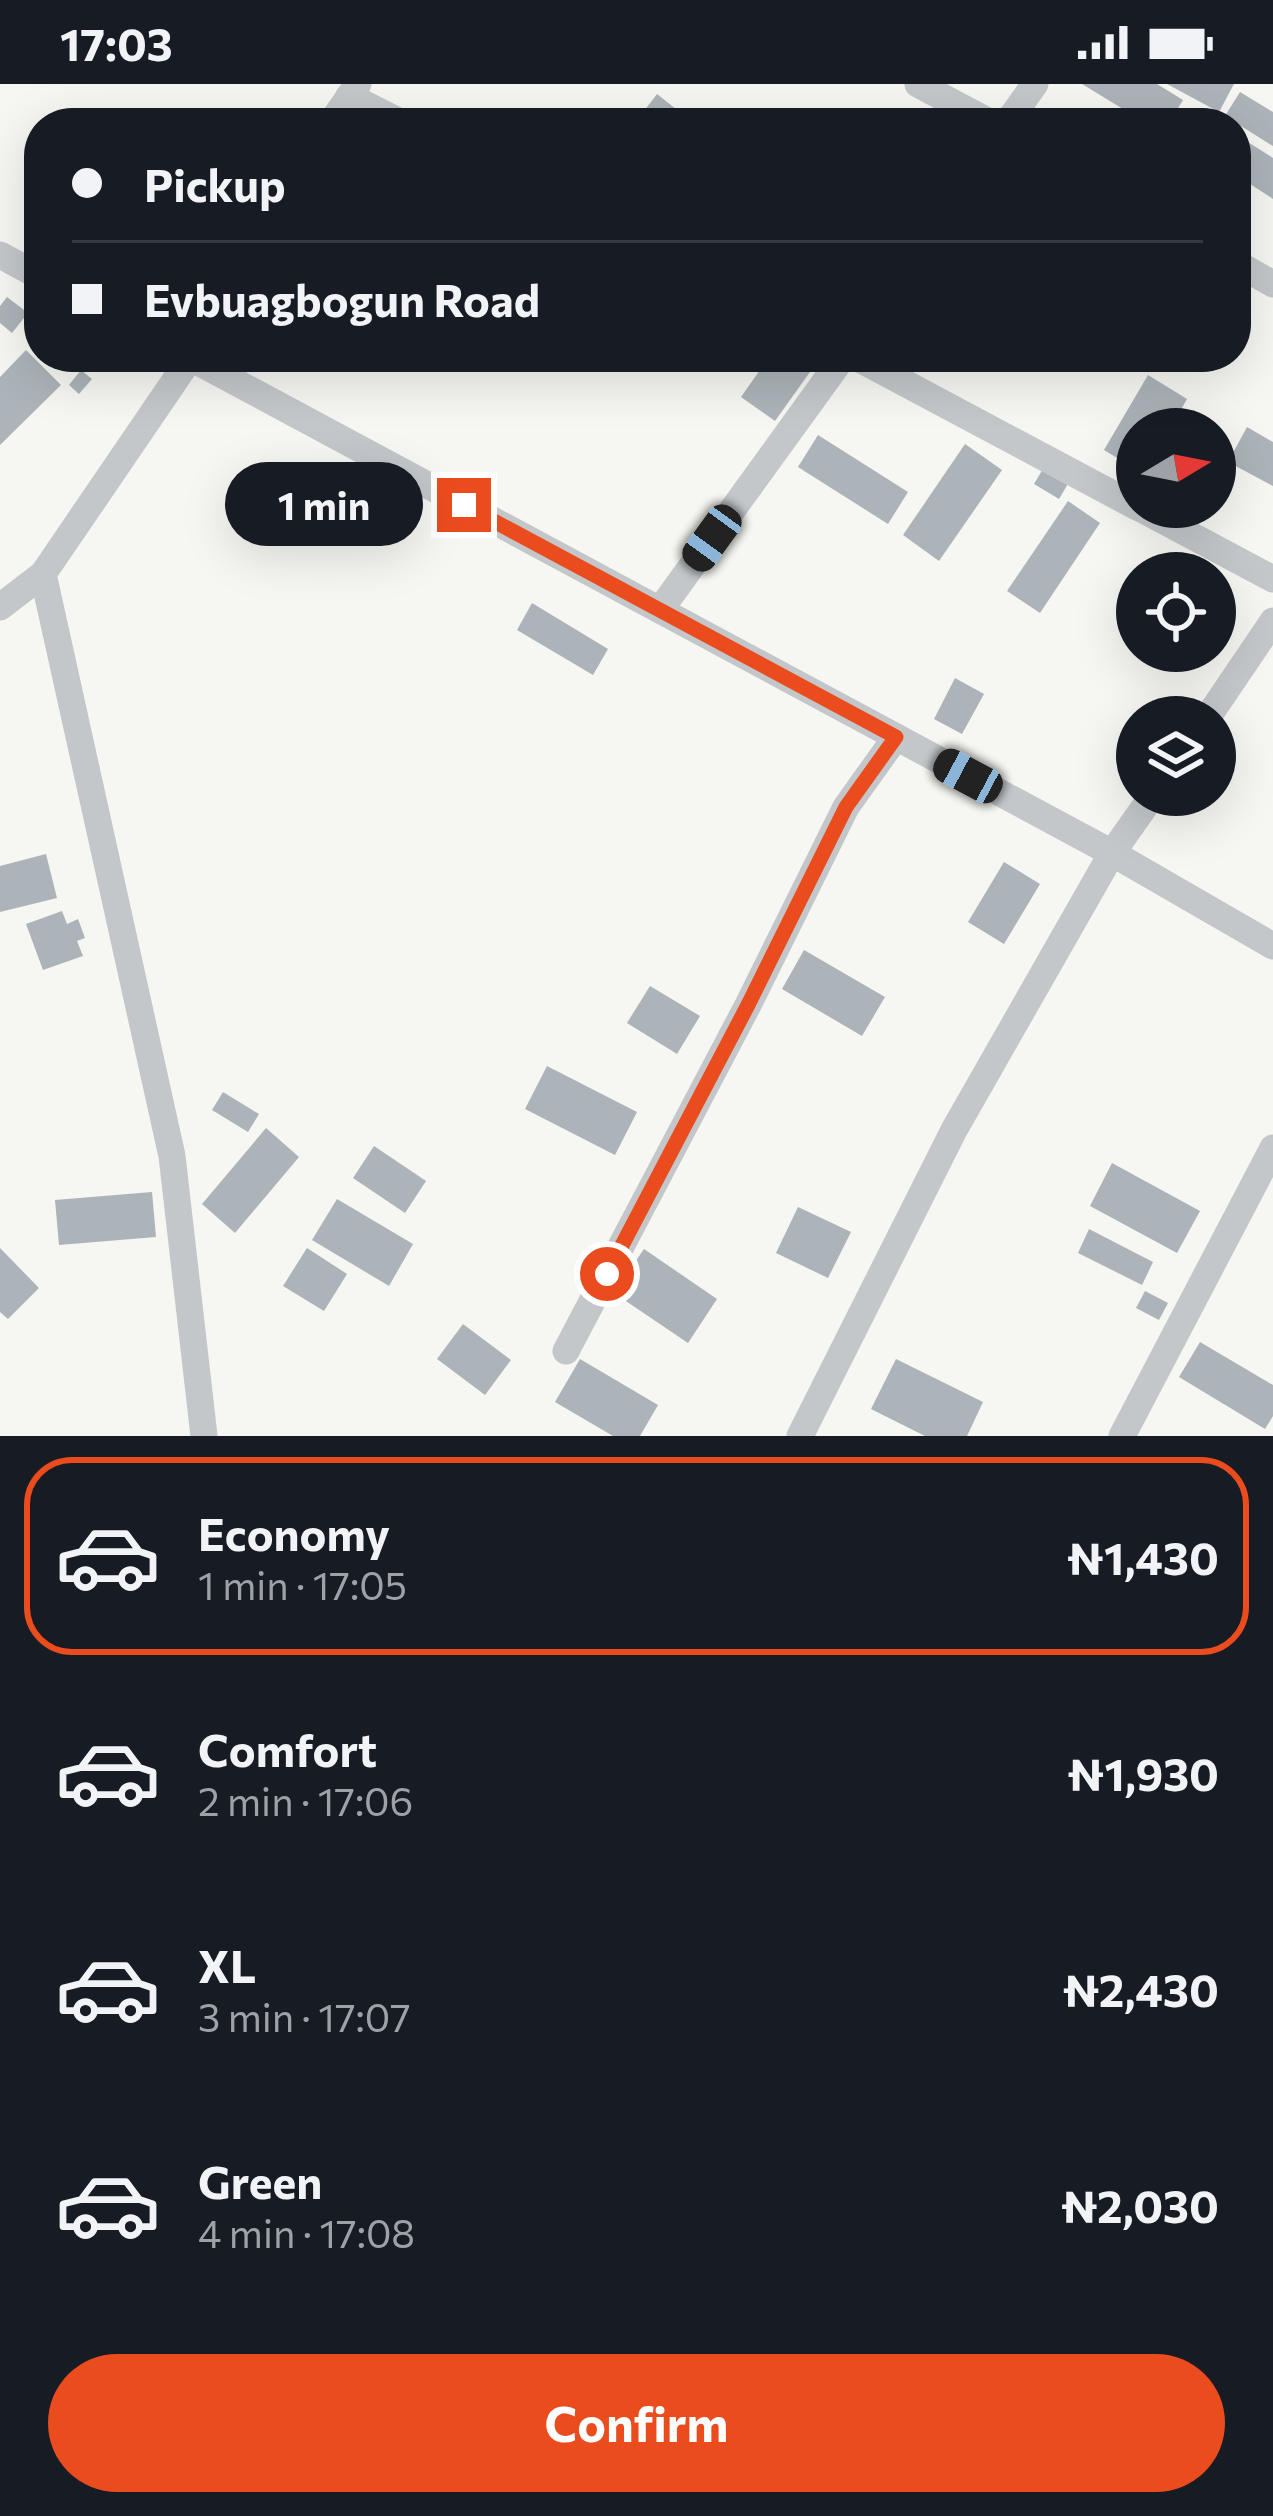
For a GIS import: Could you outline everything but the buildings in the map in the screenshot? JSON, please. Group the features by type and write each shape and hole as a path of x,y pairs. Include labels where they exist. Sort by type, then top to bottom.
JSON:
{"street":[{"path":"918,84 964,108"},
{"path":"354,90 380,108"},
{"path":"0,607 44,574 180,372"},
{"path":"218,372 1112,853 1273,946"},
{"path":"660,610 832,372"},
{"path":"884,372 1116,496"},
{"path":"1177,528 1273,579"},
{"path":"44,574 172,1156 203,1436"},
{"path":"1222,696 1273,621"},
{"path":"566,1351 846,807 896,737"},
{"path":"800,1436 954,1130 1112,853 1139,816"},
{"path":"1122,1436 1273,1148"}],"route":[{"path":"464,505 896,737 846,807 607,1274"}]}
